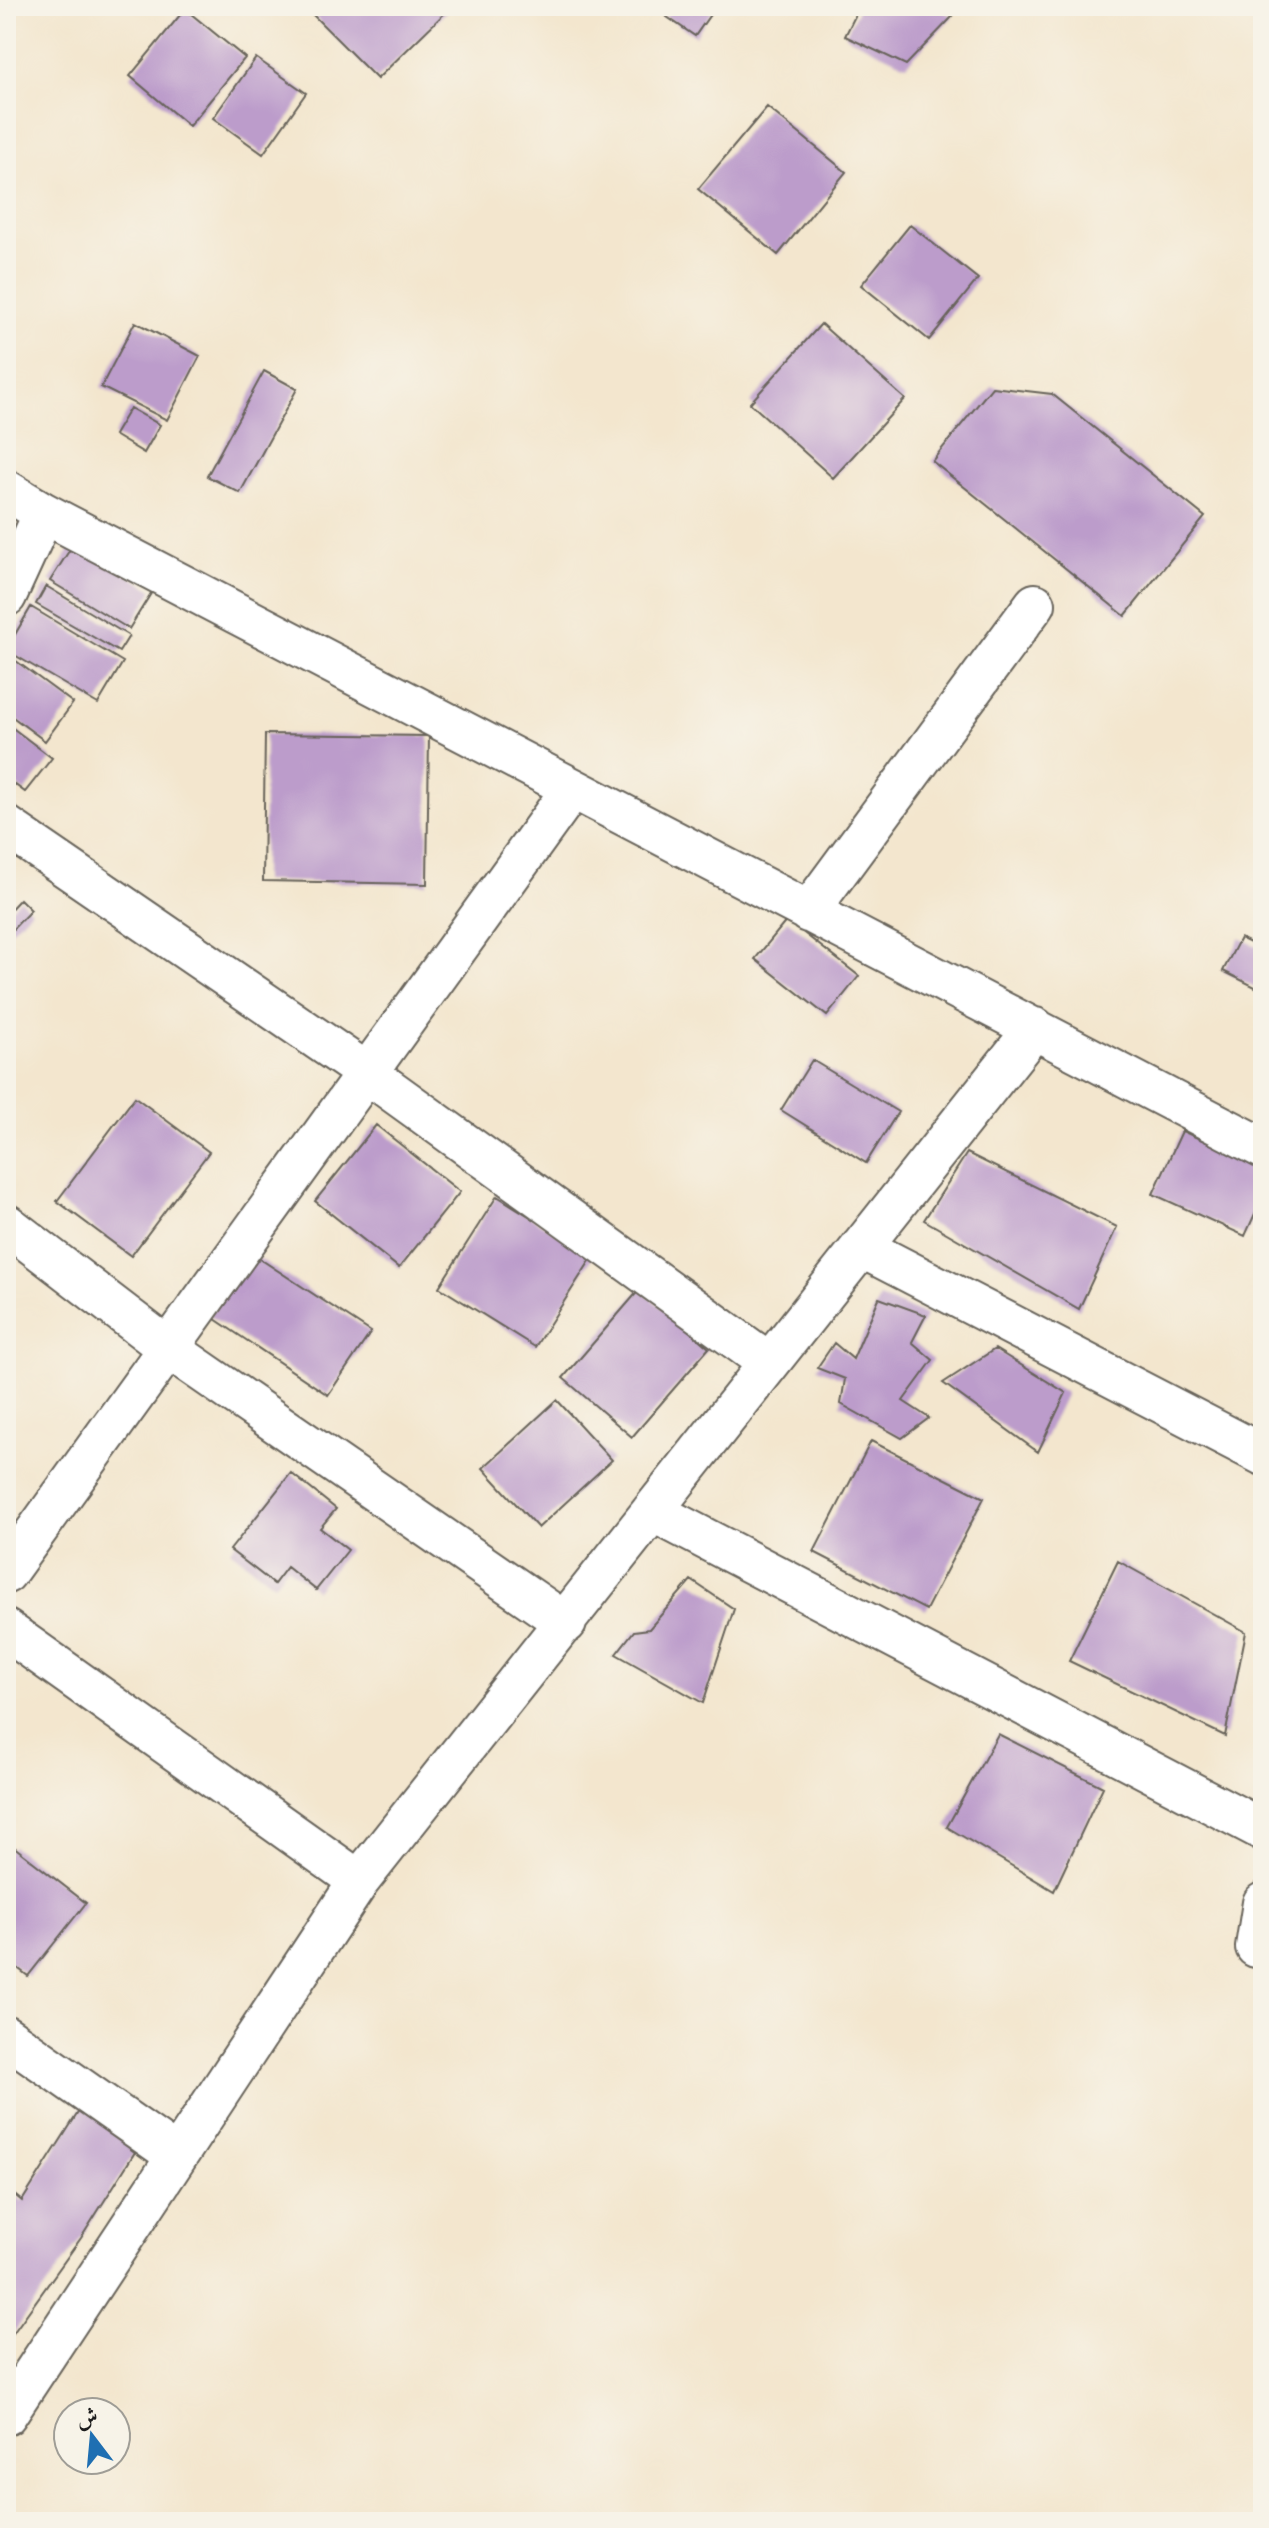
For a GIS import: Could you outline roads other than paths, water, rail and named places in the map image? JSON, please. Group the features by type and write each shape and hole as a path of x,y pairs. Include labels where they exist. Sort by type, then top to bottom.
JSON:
{"street":[{"path":"6,490 44,513 1263,1148"},
{"path":"6,596 44,513"},
{"path":"808,912 1035,604"},
{"path":"6,1573 572,789"},
{"path":"6,826 367,1073 769,1363"},
{"path":"6,2415 359,1881 1035,1028"},
{"path":"6,1224 168,1348 566,1623"},
{"path":"861,1247 1263,1455"},
{"path":"652,1511 1263,1830"},
{"path":"6,1630 359,1881"},
{"path":"1256,1947 1263,1903"},
{"path":"6,2036 177,2156"}]}
